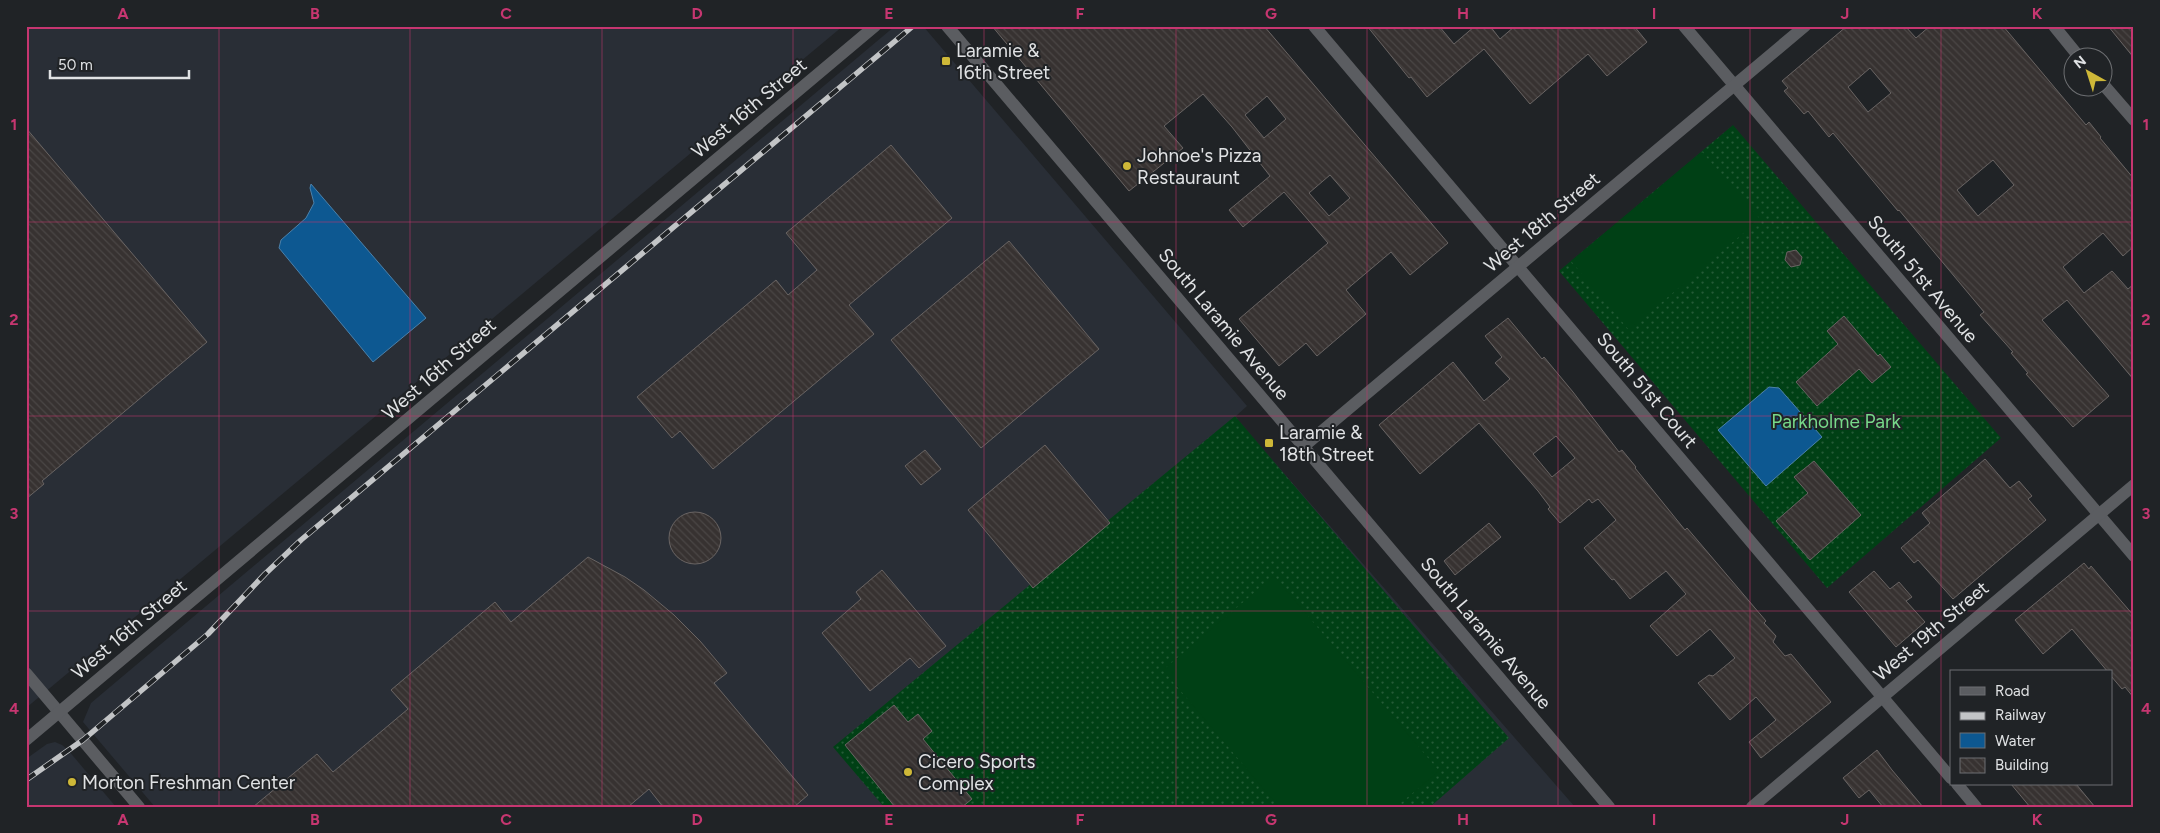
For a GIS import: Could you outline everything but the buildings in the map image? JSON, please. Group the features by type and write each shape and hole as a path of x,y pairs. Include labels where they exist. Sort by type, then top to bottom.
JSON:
{"street":[{"name":"West 16th Street","path":"26,740 875,26"},
{"name":"South Laramie Avenue","path":"947,26 1608,807"},
{"name":"South 51st Court","path":"1314,26 1950,777"},
{"name":"South 51st Avenue","path":"1684,26 2134,556"},
{"name":"West 18th Street","path":"1304,447 1805,26"},
{"path":"2054,26 2072,48"},
{"path":"2112,95 2134,120"},
{"name":"West 19th Street","path":"1752,807 2134,485"},
{"path":"26,673 140,807"},
{"path":"1959,786 1976,807"}],"shaded area":[{"path":"26,26 843,26 26,708"},
{"path":"895,26 923,26 1247,406 1235,417 1575,807 155,807 83,722 91,703"},
{"path":"55,742 68,750 116,807 26,807 26,759 47,744"}],"green space":[{"name":"Parkholme Park","path":"1733,125 2001,438 1827,588 1559,271"},
{"path":"1702,152 1760,219 1629,330 1571,261"},
{"name":"Cicero Sports Complex","path":"1235,416 1509,738 1430,807 884,807 833,747"},
{"path":"1274,576 1439,771 1396,807 1279,807 1163,670"}],"water":[{"path":"311,184 426,318 373,362 279,248 281,240 306,218 314,203 310,188"},
{"path":"1769,387 1779,388 1822,437 1766,486 1718,430"}],"railway":[{"path":"26,780 83,740 208,634 265,574 301,540 913,26"}],"place":[{"name":"Laramie & 16th Street","path":"946,61"},
{"name":"Johnoe's Pizza Restauraunt","path":"1127,166"},
{"name":"Laramie & 18th Street","path":"1269,443"},
{"name":"Cicero Sports Complex","path":"908,772"},
{"name":"Morton Freshman Center","path":"72,782"}]}
